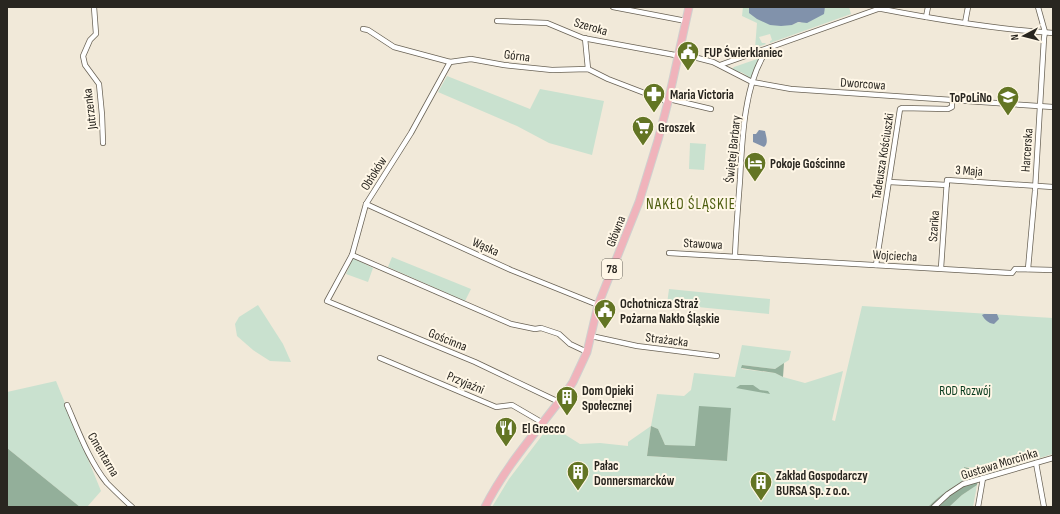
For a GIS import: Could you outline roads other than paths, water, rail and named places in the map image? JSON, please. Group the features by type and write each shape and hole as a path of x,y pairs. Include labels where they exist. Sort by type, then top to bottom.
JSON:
{"main road":[{"name":"Główna","path":"485,507 510,466 573,382 587,352 598,305 639,202 658,140 669,100 689,7"}],"street":[{"name":"Jutrzenka","path":"94,7 96,34 90,40 83,56 85,66 99,84 103,143"},
{"path":"613,7 686,21"},
{"path":"926,18 928,7"},
{"path":"965,24 968,7"},
{"name":"Harcerska","path":"1028,269 1035,186 1044,32 1038,7"},
{"path":"720,65 882,8 926,18 965,24 1053,33"},
{"name":"Szeroka","path":"497,21 547,23 585,38 678,55"},
{"name":"Górna","path":"363,29 368,30 394,47 450,62 471,59 504,65 552,70 588,69 608,79 669,100 711,109"},
{"path":"585,38 588,69"},
{"name":"Świętej Barbary","path":"735,256 742,138 752,82 757,68 767,49"},
{"name":"Dworcowa","path":"678,55 682,54 720,65 752,82 791,89 1053,107"},
{"name":"Obłoków","path":"328,301 352,255 366,204 411,133 450,62"},
{"name":"Tadeusza Kościuszki","path":"876,265 900,109 948,109 952,107 952,101"},
{"name":"3 Maja","path":"889,182 947,185 947,180 1053,187"},
{"name":"Szarika","path":"941,268 947,185"},
{"name":"Wąska","path":"366,204 511,270 598,305"},
{"name":"Stawowa","path":"669,253 735,256"},
{"path":"352,255 511,324 535,329 541,328 559,334 570,344 587,352"},
{"name":"Wojciecha","path":"735,256 1010,273 1012,273 1015,269 1053,270"},
{"name":"Gościnna","path":"328,301 475,362 559,402"},
{"name":"Strażacka","path":"591,336 637,346 717,356"},
{"name":"Przyjaźni","path":"380,358 496,407 512,405 543,423"},
{"name":"Cmentarna","path":"67,405 82,441 99,471 107,482 132,507"},
{"name":"Gustawa Morcinka","path":"934,507 962,484 1053,458"},
{"path":"1036,463 1044,507"},
{"path":"978,507 983,478"}],"water":[{"path":"749,7 825,7 824,14 807,23 798,22 792,25 781,26 770,25 757,19 749,13"},
{"path":"759,130 765,131 767,141 764,147 753,142 753,134 756,134"},
{"path":"997,314 999,319 992,324 984,318 982,315"}],"place":[{"name":"FUP Świerklaniec","path":"688,72"},
{"name":"Maria Victoria","path":"654,114"},
{"name":"ToPoLiNo","path":"1008,116"},
{"name":"Groszek","path":"643,146"},
{"name":"Pokoje Gościnne","path":"755,182"},
{"name":"Ochotnicza Straż Pożarna Nakło Śląskie","path":"605,330"},
{"name":"Dom Opieki Społecznej","path":"567,416"},
{"name":"El Grecco","path":"506,448"},
{"name":"Pałac Donnersmarcków","path":"578,492"},
{"name":"Zakład Gospodarczy BURSA Sp. z o.o.","path":"761,502"}],"district":[{"name":"NAKŁO ŚLĄSKIE","path":"691,204"}],"park label":[{"name":"ROD Rozwój","path":"965,390"}]}
